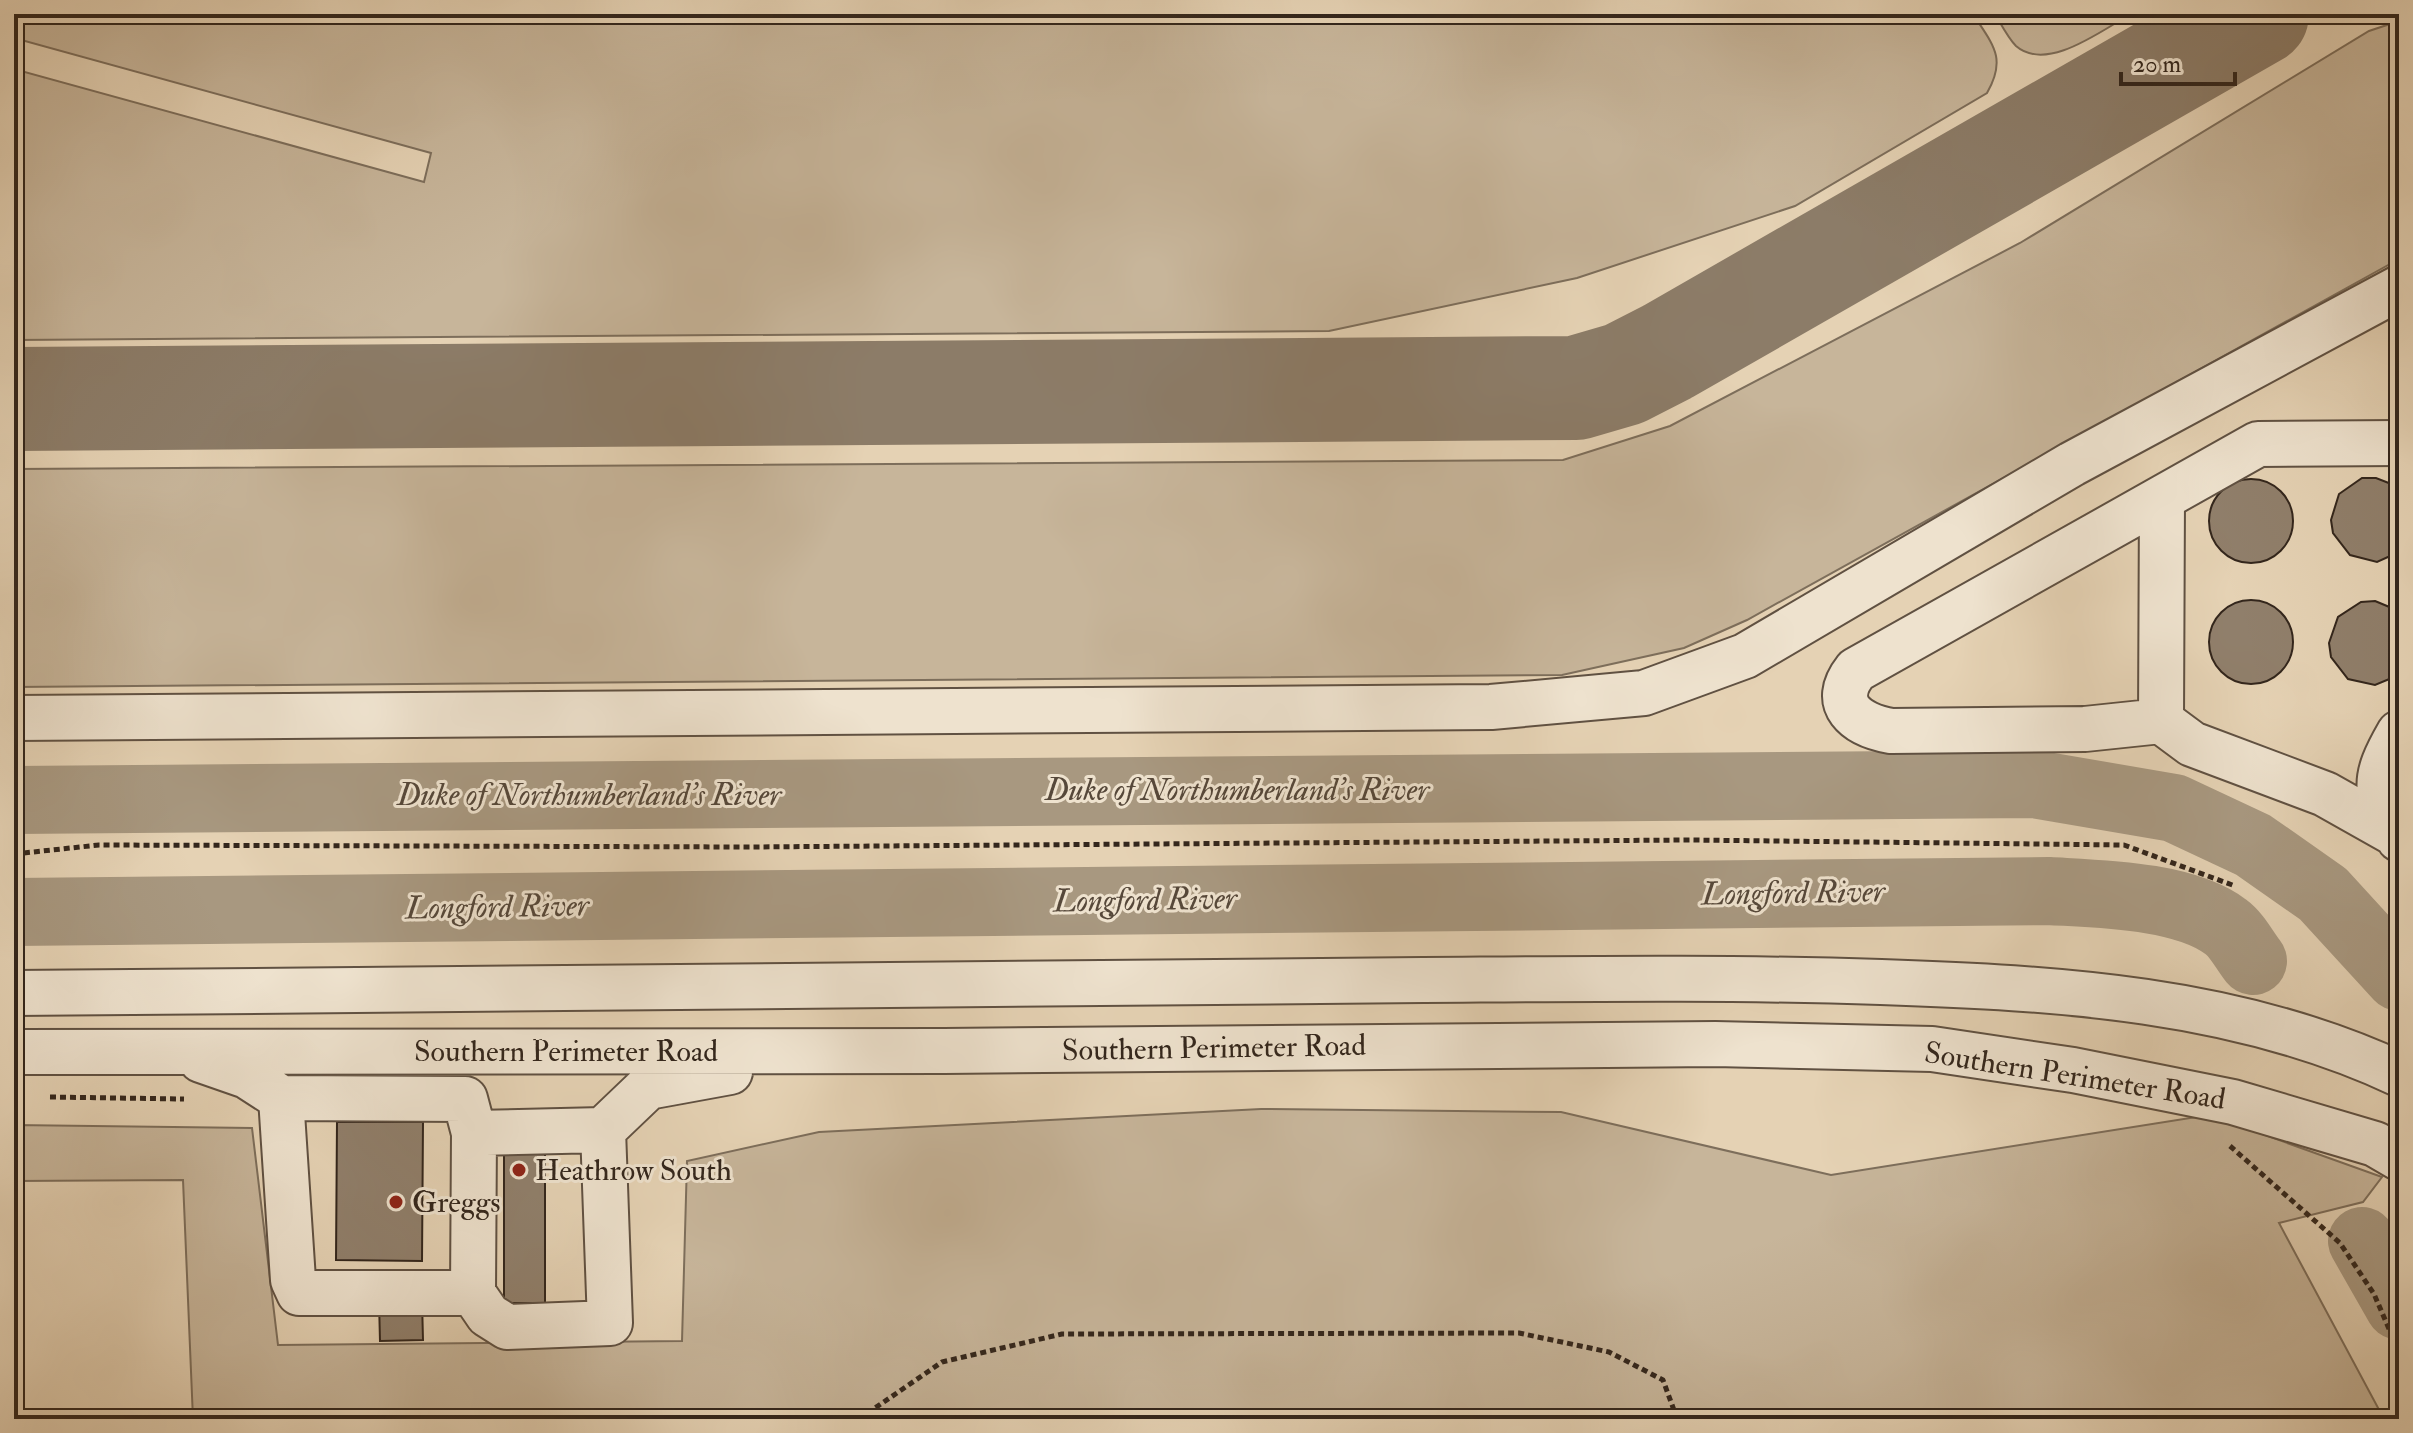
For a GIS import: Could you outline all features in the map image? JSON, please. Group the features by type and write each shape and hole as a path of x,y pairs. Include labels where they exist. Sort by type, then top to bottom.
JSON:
{"street":[{"path":"14,718 1491,707 1644,693 1745,656 2072,464 2399,288"},
{"path":"2398,837 2325,794 2192,744 2161,721 2085,729 1891,731 1872,728 1857,720 1848,709 1845,695 1847,682 1856,670 2258,444 2399,443"},
{"path":"2161,721 2162,498"},
{"path":"2398,837 2380,803 2380,766 2399,733"},
{"name":"Southern Perimeter Road","path":"14,993 542,990 1269,980 1779,979 1973,985 2129,997 2231,1018 2362,1056 2399,1074"},
{"name":"Southern Perimeter Road","path":"14,1052 944,1051 1715,1044 1932,1049 2073,1070 2233,1102 2375,1144 2399,1158"},
{"path":"474,1133 603,1130 648,1087 700,1076 944,1051"},
{"path":"178,1052 247,1076 281,1098 465,1099 474,1133 473,1293 488,1315 507,1327 610,1323 603,1130"},
{"path":"281,1098 293,1280 299,1293 473,1293"}],"path":[{"path":"14,854 99,845 747,847 1674,840 2124,845 2235,886"},
{"path":"45,1097 199,1099"},
{"path":"2227,1143 2340,1243 2374,1294 2399,1352"},
{"path":"859,1419 942,1362 1062,1334 1472,1333 1519,1333 1609,1352 1663,1380 1675,1413 1621,1419"}],"shaded area":[{"path":"14,14 1973,14 1991,43 1997,61 1987,93 1795,206 1577,278 1329,331 14,340 14,69 424,182 431,153 14,38"},
{"path":"1995,14 2131,14 2074,46 2043,55 2029,53 2016,46"},
{"path":"2399,21 2399,259 1747,620 1684,648 1562,675 14,687 14,469 1563,460 1670,426 2020,243 2369,31"},
{"path":"1261,1109 1561,1112 1831,1175 2209,1115 2382,1177 2363,1202 2279,1223 2384,1419 193,1419 183,1180 14,1181 14,1125 252,1128 278,1345 682,1341 687,1161 819,1132"}],"building":[{"path":"2362,478 2376,478 2399,487 2399,552 2377,562 2350,555 2333,533 2331,520 2339,494"},
{"path":"2251,479 2267,482 2281,491 2290,505 2293,521 2290,537 2281,551 2267,560 2251,563 2235,560 2221,551 2212,537 2209,521 2212,505 2221,491 2235,482"},
{"path":"2251,600 2267,603 2281,612 2290,626 2293,642 2290,658 2281,672 2267,681 2251,684 2235,681 2221,672 2212,658 2209,642 2212,626 2221,612 2235,603"},
{"path":"2375,601 2399,611 2399,675 2375,685 2348,679 2331,657 2329,643 2338,617 2361,602"},
{"path":"504,1112 545,1112 545,1303 504,1303"},
{"path":"337,1122 423,1122 422,1261 336,1260"},
{"path":"422,1300 423,1340 380,1341 379,1301"}],"waterway":[{"name":"Duke of Northumberland's River","path":"14,800 2034,784 2174,808 2253,845 2323,894 2399,977"},
{"name":"Longford River","path":"14,912 2049,891 2141,898 2188,908 2226,927 2253,961"},
{"name":"Longford River","path":"2362,1241 2399,1306"}],"taxiway":[{"path":"14,399 1576,388 1624,374 1667,352 2257,14"}],"place":[{"name":"Heathrow South","path":"519,1170"},
{"name":"Greggs","path":"396,1202"}]}
